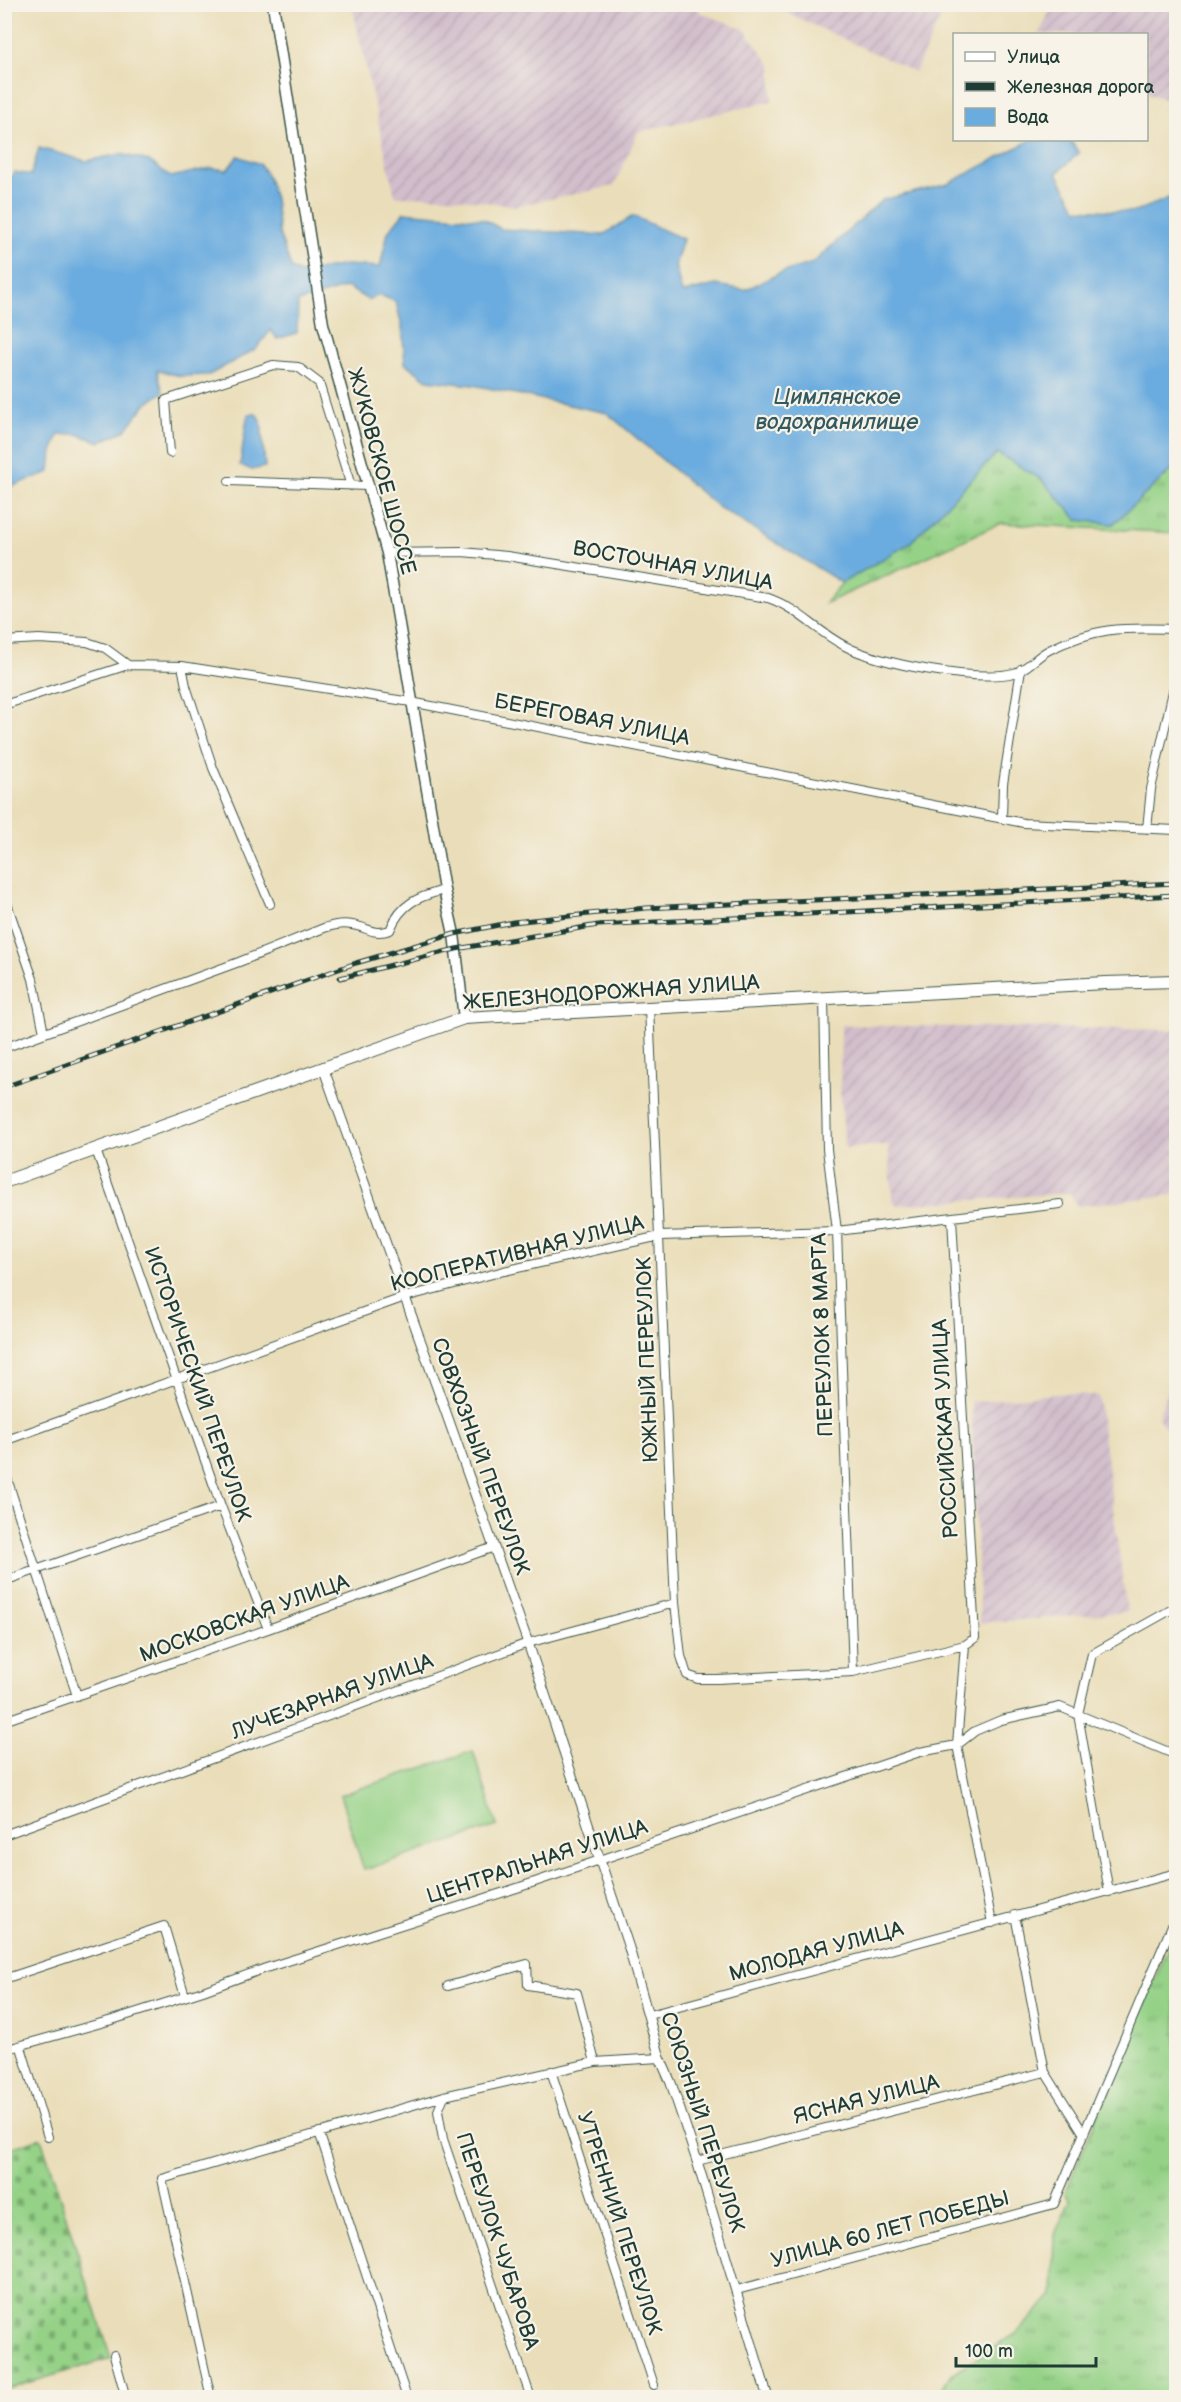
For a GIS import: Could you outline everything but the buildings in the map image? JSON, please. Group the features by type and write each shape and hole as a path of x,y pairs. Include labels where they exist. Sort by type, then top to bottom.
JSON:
{"main road":[{"name":"ЖУКОВСКОЕ ШОССЕ","path":"273,4 322,324 387,553 444,890 454,934 464,1018"},
{"name":"ЖЕЛЕЗНОДОРОЖНАЯ УЛИЦА","path":"4,1182 464,1018 1176,981"}],"street":[{"path":"170,453 166,400 273,364 298,367 319,383 351,486"},
{"path":"229,482 368,486"},
{"name":"ВОСТОЧНАЯ УЛИЦА","path":"387,553 462,552 507,556 768,598 786,604 826,635 860,653 956,672 982,674 1016,672 1047,651 1097,631 1120,628 1176,629"},
{"path":"4,641 39,639 87,642 105,648 128,664"},
{"path":"4,705 128,664"},
{"name":"БЕРЕГОВАЯ УЛИЦА","path":"128,664 182,666 411,702 1024,824 1176,830"},
{"path":"182,666 186,687 213,768 270,903"},
{"path":"1002,818 1003,784 1022,669"},
{"path":"1147,829 1151,789 1176,678"},
{"path":"4,1048 239,962 324,928 352,924 379,933 390,930 394,919 407,905 420,896 444,890"},
{"path":"4,895 33,980 44,1033"},
{"name":"ПЕРЕУЛОК 8 МАРТА","path":"824,998 826,1149 837,1231 853,1672"},
{"name":"ЮЖНЫЙ ПЕРЕУЛОК","path":"649,1007 675,1603 681,1656 687,1675 698,1679 853,1672"},
{"name":"СОВХОЗНЫЙ ПЕРЕУЛОК","path":"323,1067 528,1643 598,1860"},
{"name":"ИСТОРИЧЕСКИЙ ПЕРЕУЛОК","path":"96,1150 221,1506 268,1629"},
{"name":"КООПЕРАТИВНАЯ УЛИЦА","path":"4,1442 405,1297 504,1271 660,1236 837,1231 1060,1204"},
{"name":"РОССИЙСКАЯ УЛИЦА","path":"952,1218 975,1638 965,1645"},
{"path":"4,1468 77,1696"},
{"path":"4,1581 221,1506"},
{"name":"МОСКОВСКАЯ УЛИЦА","path":"4,1721 494,1547"},
{"name":"ЛУЧЕЗАРНАЯ УЛИЦА","path":"4,1835 528,1643 675,1603"},
{"path":"1109,1892 1078,1714 1092,1654 1176,1607"},
{"path":"853,1672 965,1645 957,1745 992,1923"},
{"name":"ЦЕНТРАЛЬНАЯ УЛИЦА","path":"4,2050 21,2047 186,1996 266,1968 517,1888 920,1752 957,1745 975,1731 1001,1720 1060,1707 1176,1755"},
{"name":"СОЮЗНЫЙ ПЕРЕУЛОК","path":"598,1860 629,1948 660,2058 697,2161 768,2397"},
{"name":"МОЛОДАЯ УЛИЦА","path":"649,2015 1176,1873"},
{"path":"1015,1915 1045,2072 1084,2134"},
{"path":"1084,2134 1176,1916"},
{"path":"4,1979 164,1926 186,1996"},
{"path":"448,1986 527,1964 528,1986 577,1993 595,2062"},
{"path":"21,2047 48,2137"},
{"path":"212,2397 162,2179 444,2096 595,2062 660,2058"},
{"name":"УТРЕННИЙ ПЕРЕУЛОК","path":"551,2072 654,2385"},
{"name":"ЯСНАЯ УЛИЦА","path":"697,2161 1045,2072"},
{"name":"ПЕРЕУЛОК ЧУБАРОВА","path":"444,2096 438,2111 443,2139 531,2397"},
{"path":"319,2132 407,2397"},
{"name":"УЛИЦА 60 ЛЕТ ПОБЕДЫ","path":"736,2290 1054,2204 1084,2134"},
{"path":"114,2355 126,2397"}],"shaded area":[{"path":"352,5 699,5 699,12 744,29 772,66 772,101 638,132 614,186 516,206 447,197 395,196"},
{"path":"770,5 946,5 915,72"},
{"path":"1053,5 1176,5 1176,103 1148,93 1148,33 1039,33"},
{"path":"841,1025 1176,1030 1176,1190 1172,1195 1077,1206 1070,1193 897,1205 893,1201 888,1145 845,1148 840,1089"},
{"path":"1176,1374 1176,1440 1158,1418 1172,1377"},
{"path":"1066,1393 1098,1396 1127,1612 980,1623 971,1402"}],"green space":[{"path":"997,453 1041,479 1078,520 1113,524 1176,466 1176,533 1001,523 824,604 842,583 910,543"},
{"path":"473,1751 497,1826 364,1870 340,1795"},
{"path":"1176,1929 1176,2397 935,2397 955,2371 1016,2334 1053,2295 1055,2234 1070,2201 1065,2193"},
{"path":"41,2138 111,2358 5,2390 5,2150"}],"water":[{"name":"Цимлянское водохранилище","path":"1029,141 1071,141 1079,153 1057,173 1077,209 1135,212 1176,195 1176,466 1113,524 1078,520 1041,479 997,453 910,543 842,583 718,507 607,413 473,385 427,380 405,363 402,326 396,302 380,295 368,300 347,287 298,302 297,333 277,339 271,330 256,349 209,375 180,376 157,370 163,392 145,405 126,430 100,442 77,434 59,435 52,452 50,472 5,489 5,185 15,172 31,175 39,148 86,161 121,154 149,161 171,177 211,168 227,170 238,156 260,164 268,177 275,199 279,233 291,268 300,273 347,265 380,267 388,232 404,212 483,219 501,229 603,235 633,216 683,239 675,266 682,293 716,285 745,290 780,273 813,263 882,200 948,184"},
{"path":"249,414 256,414 261,420 265,467 252,470 240,465"}],"railway":[{"path":"4,1087 356,963 454,934 513,922 646,908 1176,883"},
{"path":"340,978 456,949 598,925 1176,895"}]}
